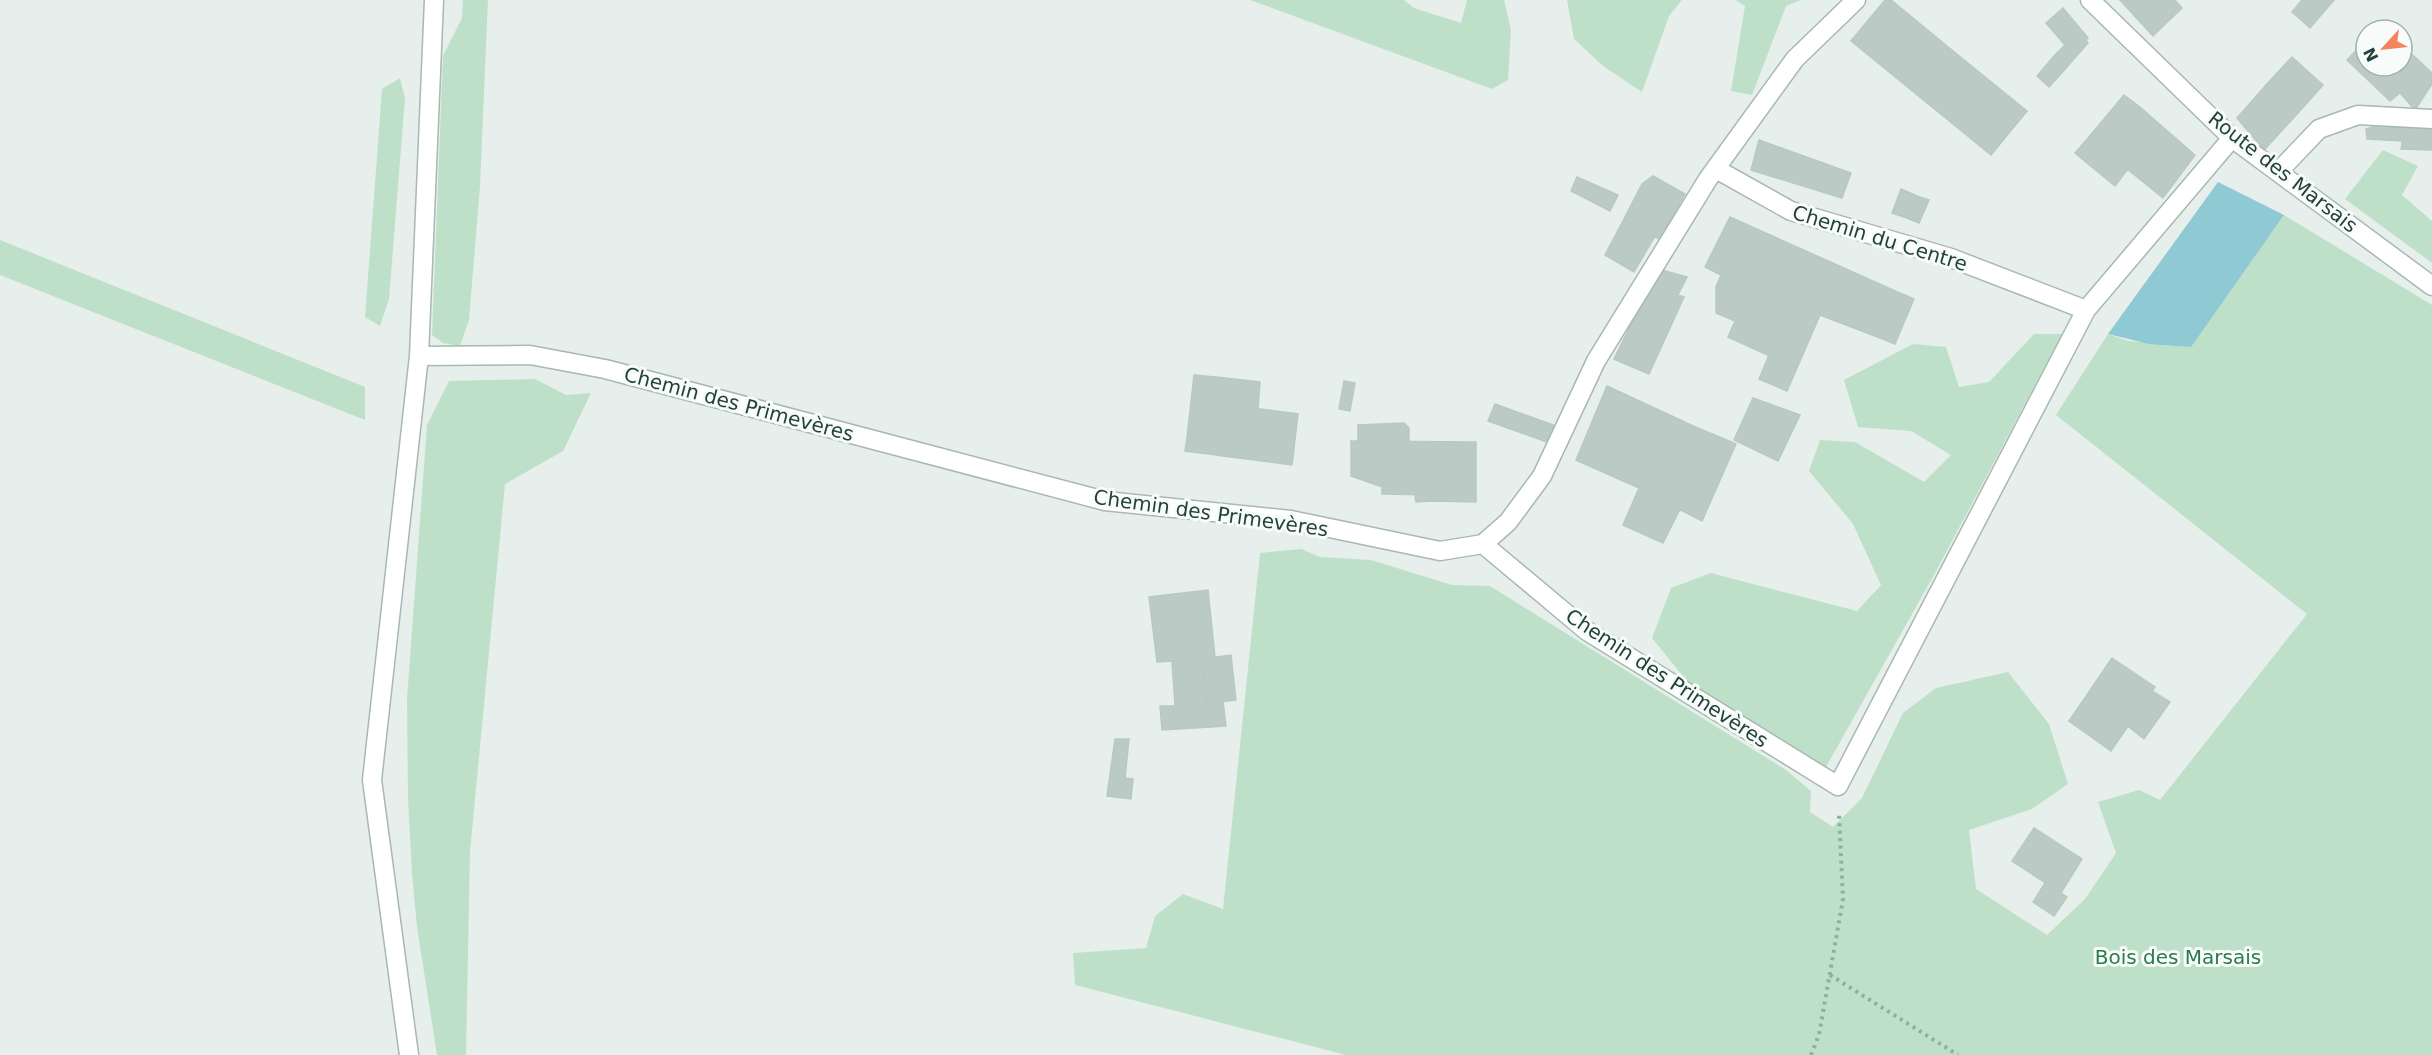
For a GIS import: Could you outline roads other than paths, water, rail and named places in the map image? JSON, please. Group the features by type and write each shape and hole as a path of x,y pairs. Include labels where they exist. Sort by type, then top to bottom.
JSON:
{"street":[{"path":"409,1055 372,780 419,356 434,0"},
{"path":"1483,544 1508,522 1542,477 1596,362 1716,169 1796,59 1856,0"},
{"name":"Route des Marsais","path":"2090,0 2232,138 2432,286"},
{"path":"2278,172 2319,129 2358,115 2432,119"},
{"path":"2086,310 2232,138"},
{"name":"Chemin du Centre","path":"1716,169 1791,211 1951,258 2086,310"},
{"name":"Chemin des Primevères","path":"419,356 530,355 605,369 1105,501 1291,520 1440,551 1483,544 1587,631 1838,786 2086,310"}],"water":[{"path":"2218,182 2284,215 2191,347 2149,344 2108,334"}],"park label":[{"name":"Bois des Marsais","path":"2178,957"}]}
